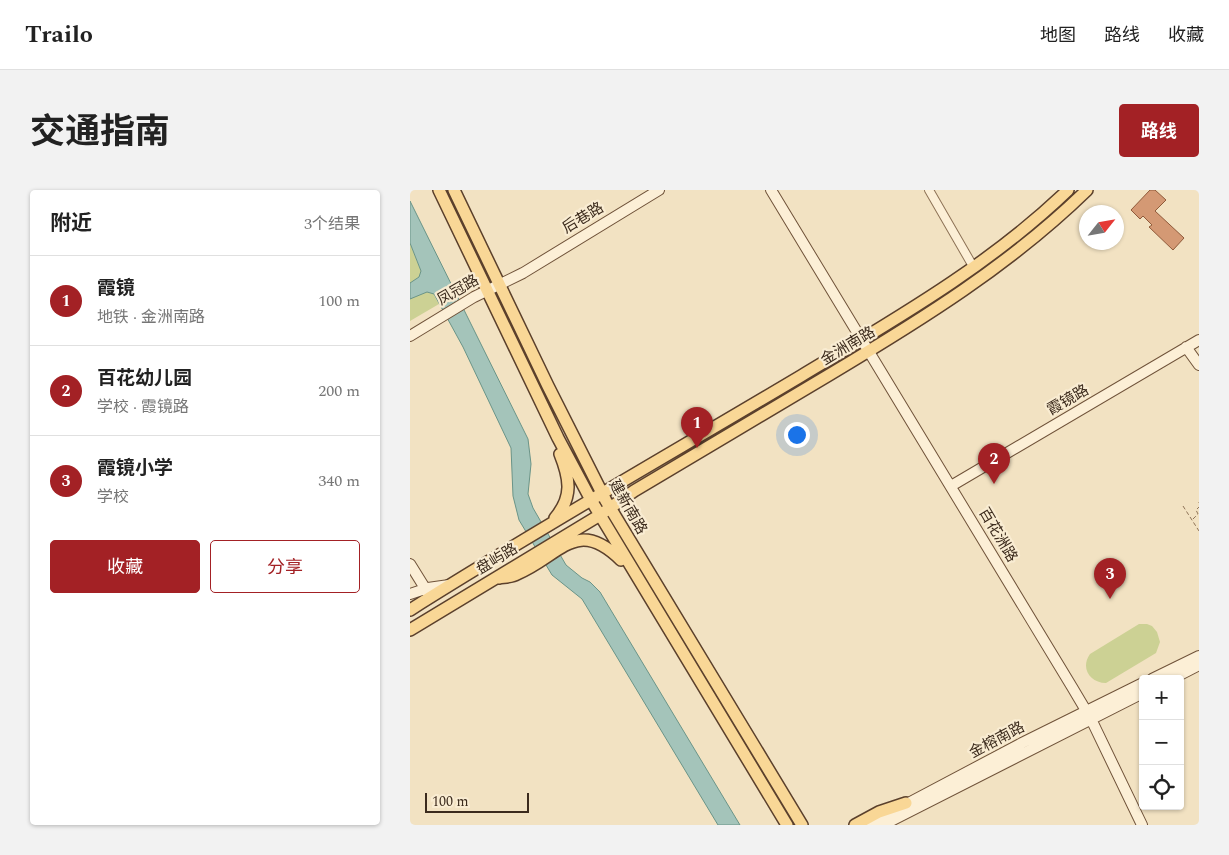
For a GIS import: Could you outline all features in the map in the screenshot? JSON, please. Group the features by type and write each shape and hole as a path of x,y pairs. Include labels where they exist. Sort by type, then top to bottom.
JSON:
{"main road":[{"name":"建新南路","path":"439,190 546,412 591,500 787,825"},
{"name":"建新南路","path":"454,190 602,493 802,825"},
{"name":"金洲南路","path":"591,500 940,292 1027,226 1068,190"},
{"name":"金洲南路","path":"600,515 634,491 933,312 987,275 1033,239 1087,190"},
{"path":"546,412 565,468 568,486 565,503 560,513 546,526"},
{"name":"盘屿路","path":"410,610 428,593 450,585 591,500"},
{"name":"盘屿路","path":"410,630 600,515"},
{"path":"492,579 516,575 568,544 584,539 599,542 606,546 633,572"},
{"path":"854,825 879,812 906,803"},
{"path":"790,806 813,825"}],"street":[{"name":"后巷路","path":"523,273 659,190"},
{"name":"百花洲路","path":"771,190 1089,715 1142,825"},
{"path":"929,190 974,268"},
{"name":"凤冠路","path":"410,336 487,290 523,273"},
{"name":"霞镜路","path":"951,486 1199,340"},
{"path":"1186,348 1199,366"},
{"path":"410,564 428,593 410,594"},
{"path":"1160,675 1199,656"},
{"path":"1180,675 1199,665"},
{"name":"金榕南路","path":"882,825 1089,715 1139,686"},
{"name":"金榕南路","path":"867,825 906,803 1089,715 1139,695"}],"path":[{"path":"1183,506 1199,531"},
{"path":"1192,520 1198,515 1196,510 1199,508"}],"green space":[{"path":"410,243 421,271 439,304 410,321"},
{"path":"1139,624 1152,626 1157,632 1160,642 1156,653 1106,683 1091,678 1086,669 1087,659 1090,654"}],"water":[{"path":"410,201 528,439 531,464 528,494 533,508 566,565 590,582 600,592 740,825 718,825 582,599 552,575 519,520 513,496 511,448 463,347 434,294 427,292 410,299 410,283 419,277 421,271 410,243"}],"building":[{"path":"1150,190 1155,190 1166,200 1155,211 1184,238 1173,250 1149,227 1152,225 1143,216 1140,219 1131,210"}],"place":[{"name":"霞镜","path":"697,448"},
{"name":"百花幼儿园","path":"994,484"},
{"name":"霞镜小学","path":"1110,599"}]}
